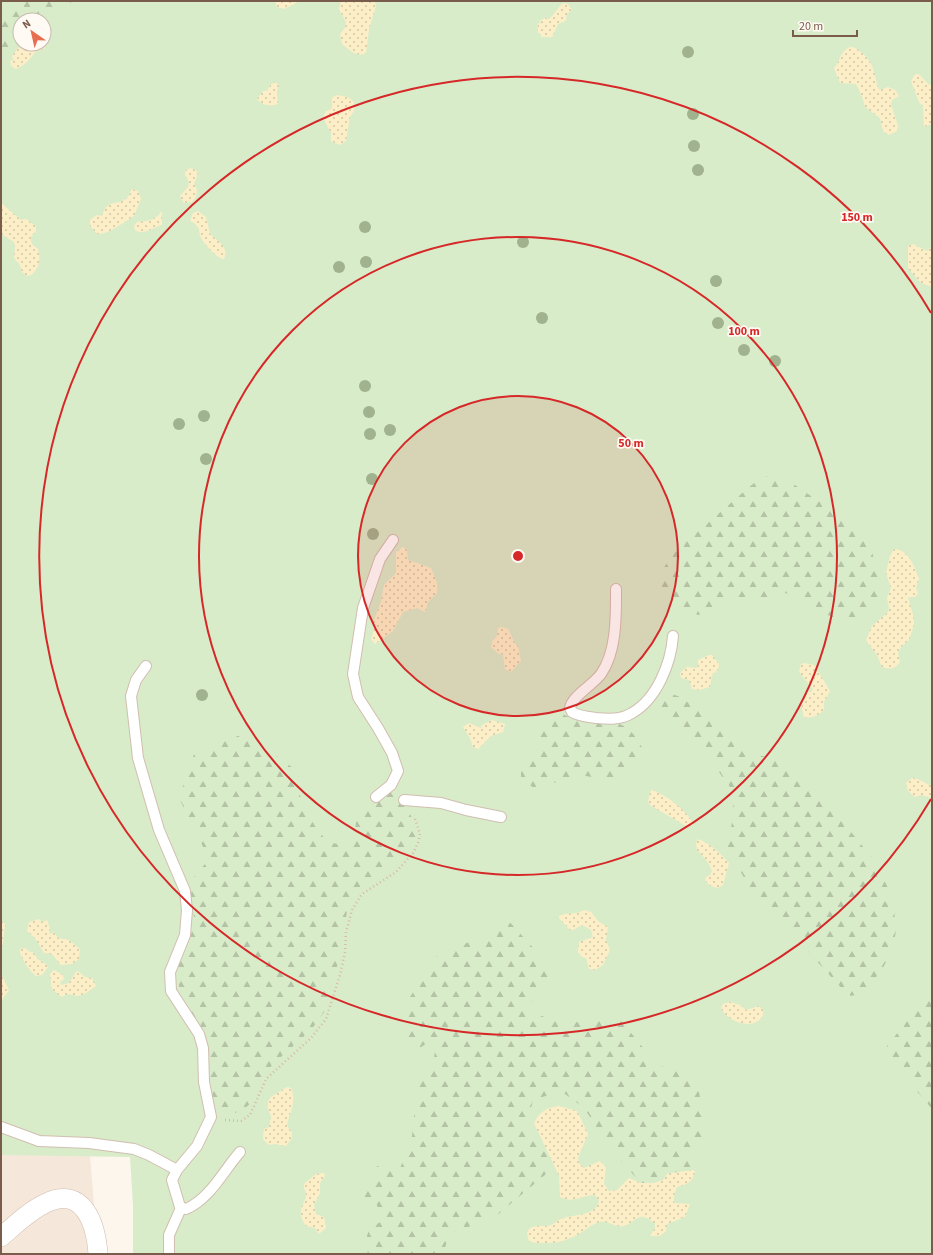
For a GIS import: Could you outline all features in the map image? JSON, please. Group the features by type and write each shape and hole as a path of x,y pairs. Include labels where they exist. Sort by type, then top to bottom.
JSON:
{"street":[{"path":"1,1237 30,1213 46,1203 59,1199 72,1199 81,1205 89,1216 95,1232 98,1254"}],"lane":[{"path":"376,797 391,785 398,771 392,753 358,697 353,674 363,608 380,559 392,540"},
{"path":"616,589 616,615 609,657 598,677 571,704 570,708 575,714 613,719 632,714 647,699 665,672 671,654 673,636"},
{"path":"146,666 136,680 132,696 138,758 159,830 185,891 187,910 185,935 170,972 171,991 199,1034 203,1048 204,1082 211,1117 197,1146 177,1170 172,1180 177,1203 181,1208 186,1209 198,1202 240,1152"},
{"path":"404,800 441,803 466,810 502,817"},
{"path":"1,1128 39,1141 89,1143 134,1150 149,1155 177,1170"},
{"path":"169,1254 169,1235 181,1208"}],"path":[{"path":"211,1117 241,1121 250,1115 266,1079 311,1038 326,1019 342,969 349,920 356,902 362,894 386,879 404,864 418,843 420,834 412,812 404,800"}],"shaded area":[{"path":"1,1154 90,1155 98,1254 1,1254"}],"green space":[{"path":"1,1 932,1 932,1254 133,1254 133,1205 130,1157 1,1155"},
{"path":"17,1 73,1 52,15 52,12 12,12 12,52 16,52 12,56 1,62 1,12"},
{"path":"769,476 792,483 849,522 857,524 867,537 880,577 878,601 867,615 859,618 833,618 797,596 781,592 765,598 732,601 714,608 707,613 698,615 683,609 659,583 659,574 676,551 749,487 761,478"},
{"path":"665,691 680,697 721,725 750,752 782,762 810,782 874,860 893,898 896,931 893,947 882,970 866,989 859,994 851,996 844,991 751,889 722,841 731,828 734,811 730,787 698,744 669,723 656,701 657,693"},
{"path":"563,714 574,718 623,725 634,735 646,754 641,764 618,781 579,775 535,789 521,778 521,766 538,753 539,732 554,715"},
{"path":"245,733 300,773 296,786 312,822 325,838 340,844 349,841 354,834 358,815 364,807 391,788 402,798 416,826 417,837 412,847 395,867 359,891 347,911 340,955 325,1011 311,1030 273,1064 259,1081 252,1102 244,1109 235,1113 220,1109 211,1099 208,1079 209,1041 181,996 176,972 195,924 189,883 209,859 179,798 194,754"},
{"path":"506,918 537,952 553,979 529,1006 534,1014 567,1023 619,1018 653,1060 661,1066 680,1073 697,1082 706,1129 689,1170 680,1171 654,1183 641,1183 615,1155 584,1108 561,1091 533,1100 527,1125 547,1156 546,1174 495,1217 449,1234 445,1248 440,1254 369,1254 363,1248 370,1227 385,1220 376,1204 362,1195 377,1166 398,1174 412,1136 417,1086 433,1068 435,1050 429,1042 418,1049 409,1037 404,1006 439,953 480,938"},
{"path":"929,994 932,994 932,1109 899,1070 887,1046"}],"sand":[{"path":"275,1 300,1 284,9 277,7"},
{"path":"341,1 375,2 376,6 369,29 366,53 359,55 356,54 342,44 340,34 345,28 346,22 339,9"},
{"path":"563,3 568,4 572,10 567,14 566,21 558,24 552,37 541,37 541,34 538,33 538,23 542,24 539,21 545,18 549,19"},
{"path":"850,47 857,49 869,60 880,90 888,87 895,90 899,96 892,100 891,104 898,126 897,131 889,135 883,131 880,118 865,107 856,84 840,83 834,68 844,51"},
{"path":"15,52 35,52 27,62 16,69 11,66 10,60 14,61 12,56"},
{"path":"915,74 919,74 928,84 932,85 932,124 924,127 923,106 919,102 911,81"},
{"path":"275,82 279,85 277,91 278,104 270,105 259,101 257,99 263,91 267,91 271,84"},
{"path":"336,95 348,97 354,102 354,111 350,117 346,141 340,145 331,141 331,132 323,117 326,111 332,109 332,98"},
{"path":"190,168 196,170 198,174 194,184 197,193 192,202 184,203 180,196 188,187 189,182 185,175 185,171"},
{"path":"132,189 138,191 141,199 134,216 111,230 102,234 97,234 90,226 90,220 97,215 102,216 104,210 110,204 123,201 127,198"},
{"path":"1,203 21,220 26,219 36,226 36,231 31,237 31,241 32,244 38,249 39,260 38,267 31,275 27,276 22,272 20,265 14,258 14,242 1,234"},
{"path":"162,211 162,225 145,232 138,232 135,230 134,226 137,222 154,219"},
{"path":"198,211 206,217 210,234 224,248 224,259 210,250 201,238 197,226 190,221 193,213"},
{"path":"913,244 927,251 932,246 932,287 921,283 908,268 908,246"},
{"path":"403,547 407,550 408,560 431,568 437,583 437,593 428,602 425,612 417,608 403,612 393,631 375,644 371,639 374,630 373,623 381,602 384,585 396,573 396,552"},
{"path":"894,549 904,552 907,555 919,578 916,588 918,594 915,597 908,597 914,618 914,625 909,640 901,647 898,653 900,662 890,669 882,667 877,655 866,640 872,626 888,612 889,608 887,598 891,588 886,573 890,556"},
{"path":"502,627 508,629 515,644 518,646 521,661 511,672 505,669 503,654 499,654 491,647 493,640 497,636 498,628"},
{"path":"712,655 719,664 718,670 712,675 710,687 699,690 692,689 689,680 681,678 680,673 687,667 696,668 698,666 698,660"},
{"path":"804,663 814,665 830,691 824,702 824,710 812,717 804,717 802,710 802,704 807,692 811,692 813,689 799,672 801,664"},
{"path":"492,720 505,724 503,732 491,736 478,749 473,747 470,738 463,727 469,723 481,728 482,725"},
{"path":"912,778 918,779 929,785 932,784 932,798 921,795 915,797 908,791 906,783"},
{"path":"651,790 662,794 682,809 693,825 686,826 650,805 648,801"},
{"path":"698,839 715,849 729,863 723,885 718,888 710,886 705,880 712,871 708,862 697,850 696,843"},
{"path":"584,910 591,912 599,922 608,927 606,940 610,950 603,965 595,970 589,969 586,958 582,957 578,952 579,942 593,937 591,930 582,925 571,931 558,917 564,914 577,913"},
{"path":"39,919 43,922 47,920 50,929 49,933 51,934 54,932 58,938 69,940 80,949 79,959 72,964 61,965 52,954 44,953 35,938 27,931 29,922"},
{"path":"1,920 6,925 1,950"},
{"path":"25,948 30,952 33,952 38,960 46,964 48,967 42,975 36,976 25,964 21,956 20,949"},
{"path":"54,970 63,975 64,979 60,982 61,985 69,983 78,971 85,977 92,978 96,986 86,993 78,996 67,994 62,997 53,990 52,987 50,974"},
{"path":"1,973 9,990 1,1001"},
{"path":"730,1002 740,1005 746,1010 759,1006 763,1010 763,1016 752,1024 742,1023 731,1019 723,1012 721,1008 723,1004"},
{"path":"287,1087 291,1088 293,1094 293,1103 287,1125 292,1133 292,1138 286,1146 275,1144 269,1145 263,1139 264,1129 269,1127 271,1116 268,1109 268,1101 271,1097"},
{"path":"559,1106 577,1111 588,1134 578,1158 579,1163 584,1168 600,1161 606,1167 604,1184 609,1191 617,1190 629,1178 640,1183 654,1183 663,1180 667,1174 693,1170 695,1172 691,1181 677,1187 674,1195 674,1203 690,1204 685,1217 667,1224 666,1231 660,1236 650,1236 655,1228 655,1224 649,1219 640,1217 623,1226 600,1222 579,1234 558,1242 534,1243 529,1241 527,1234 530,1228 537,1226 548,1226 566,1217 583,1214 593,1210 599,1201 595,1195 569,1200 560,1197 559,1176 534,1123 544,1111"},
{"path":"324,1173 325,1176 320,1183 320,1193 314,1205 316,1214 324,1217 326,1228 319,1234 315,1228 306,1226 301,1215 301,1211 306,1197 304,1184 316,1174"}]}
